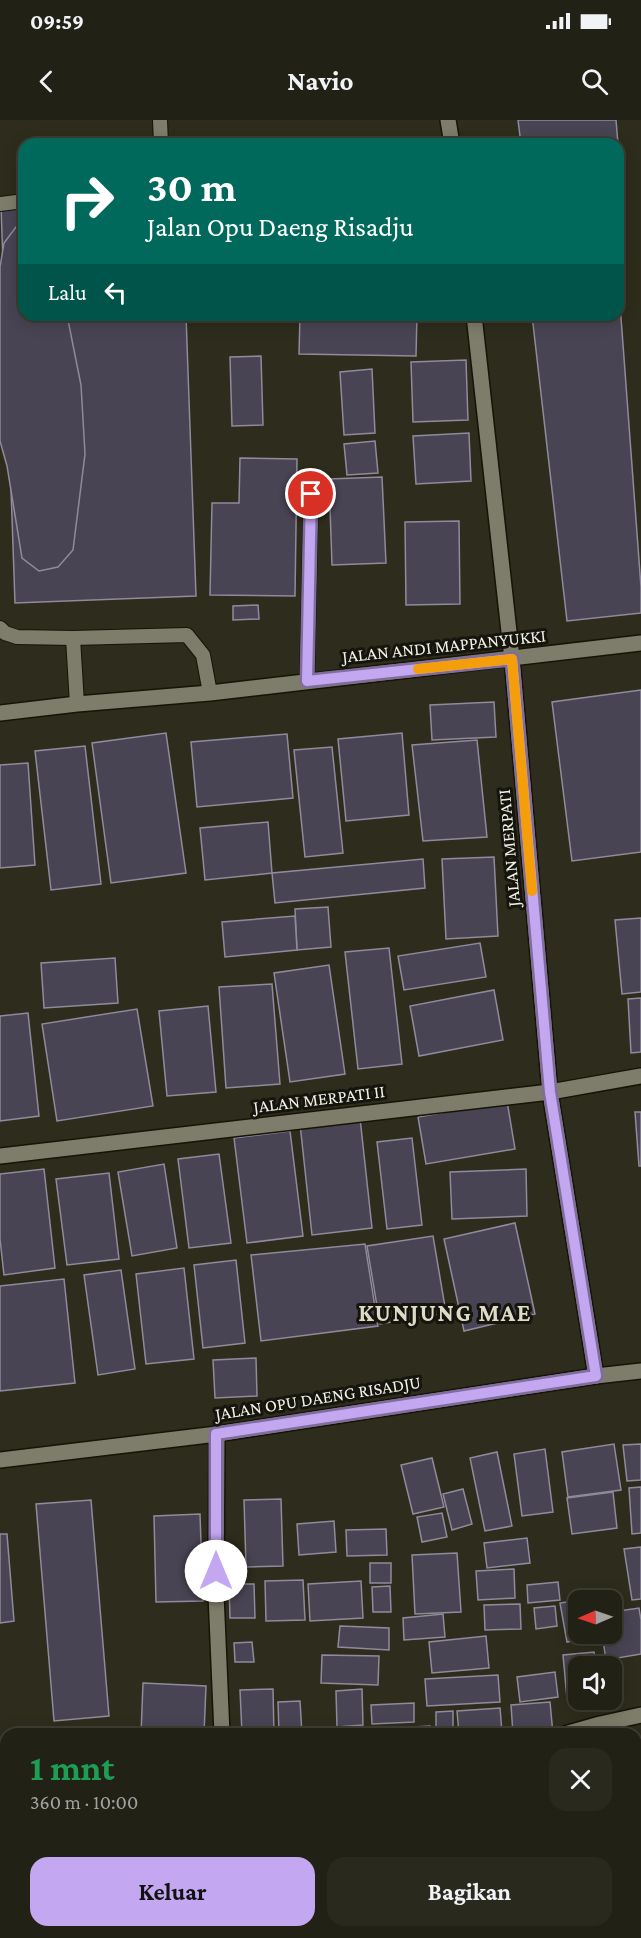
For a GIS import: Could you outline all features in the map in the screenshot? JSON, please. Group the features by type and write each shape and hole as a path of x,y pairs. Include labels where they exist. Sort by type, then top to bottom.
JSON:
{"street":[{"path":"448,120 451,138"},
{"name":"JALAN MERPATI","path":"475,321 512,659 550,1092 596,1376"},
{"name":"JALAN ANDI MAPPANYUKKI","path":"0,713 210,693 641,643"},
{"name":"JALAN MERPATI II","path":"0,1156 550,1092 641,1076"},
{"name":"JALAN OPU DAENG RISADJU","path":"0,1460 216,1434 641,1371"},
{"path":"216,1434 216,1594 222,1728"},
{"path":"586,1728 641,1715"}],"lane":[{"path":"160,120 161,138"},
{"path":"0,204 18,202"},
{"path":"307,681 311,494"},
{"path":"0,628 5,633 17,637 187,635 203,655 210,693"},
{"path":"73,638 77,704"}],"building":[{"path":"518,120 616,120 618,138 520,138"},
{"path":"1,206 18,206 18,321 186,321 196,596 15,603"},
{"path":"18,224 18,321 68,321 81,385 85,454 73,550 58,567 39,571 22,558 7,466 0,441 0,267 4,243"},
{"path":"300,321 417,321 416,356 299,354"},
{"path":"533,321 621,321 641,613 567,621"},
{"path":"261,356 263,425 232,426 230,357"},
{"path":"466,360 468,420 413,422 411,362"},
{"path":"372,369 375,433 344,435 340,372"},
{"path":"469,433 471,481 416,484 413,436"},
{"path":"375,441 378,473 347,475 344,444"},
{"path":"240,458 297,459 295,596 210,595 212,503 239,503"},
{"path":"382,477 386,563 332,565 329,479"},
{"path":"459,521 460,604 406,605 405,522"},
{"path":"258,605 259,619 233,620 233,606"},
{"path":"641,690 641,852 572,861 552,702"},
{"path":"494,702 496,737 432,740 430,705"},
{"path":"166,733 186,873 111,883 92,743"},
{"path":"402,733 409,815 346,821 338,739"},
{"path":"287,734 293,798 197,807 191,742"},
{"path":"477,740 487,837 423,841 412,745"},
{"path":"85,746 101,884 51,890 35,751"},
{"path":"332,747 343,853 305,857 294,750"},
{"path":"28,763 35,865 0,868 0,765"},
{"path":"268,822 272,873 205,880 200,828"},
{"path":"494,857 498,936 446,939 442,859"},
{"path":"423,859 425,888 275,903 272,873"},
{"path":"328,907 331,947 297,950 295,909"},
{"path":"295,916 297,950 225,957 222,922"},
{"path":"641,918 641,992 622,994 615,920"},
{"path":"480,943 486,977 404,990 398,956"},
{"path":"389,948 402,1064 358,1069 345,952"},
{"path":"115,958 118,1003 44,1008 41,963"},
{"path":"329,965 345,1074 290,1082 274,973"},
{"path":"272,984 280,1084 226,1088 219,987"},
{"path":"494,990 503,1040 419,1056 410,1006"},
{"path":"641,998 641,1052 631,1053 628,999"},
{"path":"208,1006 216,1092 167,1096 159,1011"},
{"path":"137,1009 153,1106 57,1121 42,1024"},
{"path":"28,1013 39,1116 0,1121 0,1016"},
{"path":"507,1101 515,1149 426,1164 418,1117"},
{"path":"635,1112 641,1112 641,1166 639,1166"},
{"path":"360,1118 372,1228 312,1235 300,1124"},
{"path":"290,1131 303,1236 247,1243 234,1138"},
{"path":"412,1138 422,1225 387,1229 377,1142"},
{"path":"219,1154 231,1243 189,1248 178,1159"},
{"path":"164,1164 177,1248 132,1256 118,1172"},
{"path":"44,1169 55,1268 4,1275 0,1239 0,1174"},
{"path":"526,1169 527,1216 452,1219 450,1172"},
{"path":"109,1173 119,1259 67,1265 56,1179"},
{"path":"515,1223 535,1314 464,1331 444,1239"},
{"path":"433,1236 446,1313 380,1324 367,1246"},
{"path":"365,1244 378,1326 261,1341 251,1255"},
{"path":"236,1260 245,1343 203,1348 194,1265"},
{"path":"184,1268 194,1359 146,1364 136,1274"},
{"path":"121,1270 135,1369 98,1375 84,1275"},
{"path":"64,1279 75,1383 0,1391 0,1286"},
{"path":"256,1358 257,1396 215,1398 213,1360"},
{"path":"614,1444 621,1490 568,1497 562,1452"},
{"path":"641,1444 641,1480 627,1481 623,1445"},
{"path":"545,1449 553,1512 522,1516 514,1454"},
{"path":"497,1452 512,1526 485,1531 470,1458"},
{"path":"432,1458 444,1507 413,1514 401,1465"},
{"path":"641,1487 641,1533 632,1534 629,1488"},
{"path":"463,1489 472,1524 452,1530 443,1494"},
{"path":"613,1492 617,1528 572,1534 567,1498"},
{"path":"281,1499 283,1566 246,1567 244,1500"},
{"path":"91,1500 109,1716 54,1721 36,1504"},
{"path":"442,1513 447,1537 422,1542 417,1517"},
{"path":"200,1514 203,1601 156,1602 154,1516"},
{"path":"334,1521 336,1552 299,1555 297,1524"},
{"path":"386,1529 387,1555 347,1556 346,1530"},
{"path":"0,1534 7,1534 14,1621 0,1623"},
{"path":"527,1538 530,1563 487,1568 484,1543"},
{"path":"641,1547 641,1599 632,1600 624,1549"},
{"path":"457,1553 461,1612 415,1614 412,1555"},
{"path":"370,1563 391,1563 391,1583 370,1583"},
{"path":"514,1569 515,1598 478,1600 476,1571"},
{"path":"303,1580 305,1620 266,1621 265,1581"},
{"path":"361,1581 363,1618 310,1621 308,1584"},
{"path":"558,1582 560,1600 528,1603 527,1585"},
{"path":"229,1584 254,1584 255,1618 230,1618"},
{"path":"390,1586 391,1612 373,1612 372,1587"},
{"path":"568,1602 567,1642 560,1603"},
{"path":"520,1604 521,1629 485,1630 484,1605"},
{"path":"555,1606 557,1626 536,1629 534,1608"},
{"path":"639,1608 641,1654 622,1657 605,1656 604,1644 622,1644 622,1611"},
{"path":"443,1614 445,1637 404,1640 403,1618"},
{"path":"340,1626 389,1628 389,1650 338,1647"},
{"path":"486,1636 489,1668 432,1673 429,1642"},
{"path":"252,1642 254,1662 235,1662 234,1643"},
{"path":"594,1652 595,1656 568,1656 567,1699 563,1655"},
{"path":"322,1655 379,1656 378,1685 321,1683"},
{"path":"555,1672 558,1697 520,1702 517,1677"},
{"path":"498,1675 500,1702 427,1706 425,1679"},
{"path":"143,1683 206,1686 204,1728 141,1728"},
{"path":"273,1689 274,1728 242,1728 240,1690"},
{"path":"362,1689 363,1725 337,1727 336,1691"},
{"path":"300,1701 302,1728 279,1728 278,1702"},
{"path":"550,1702 552,1728 513,1728 511,1705"},
{"path":"414,1703 414,1722 372,1724 371,1705"},
{"path":"500,1708 502,1728 458,1728 457,1711"},
{"path":"453,1711 453,1728 436,1728 436,1712"},
{"path":"430,1726 430,1728 396,1728"}],"slow traffic":[{"path":"418,669 512,659 532,891"}],"district":[{"name":"KUNJUNG MAE","path":"445,1313"}],"route":[{"path":"216,1571 216,1434 596,1376 550,1092 512,659 307,681 311,494"}]}
